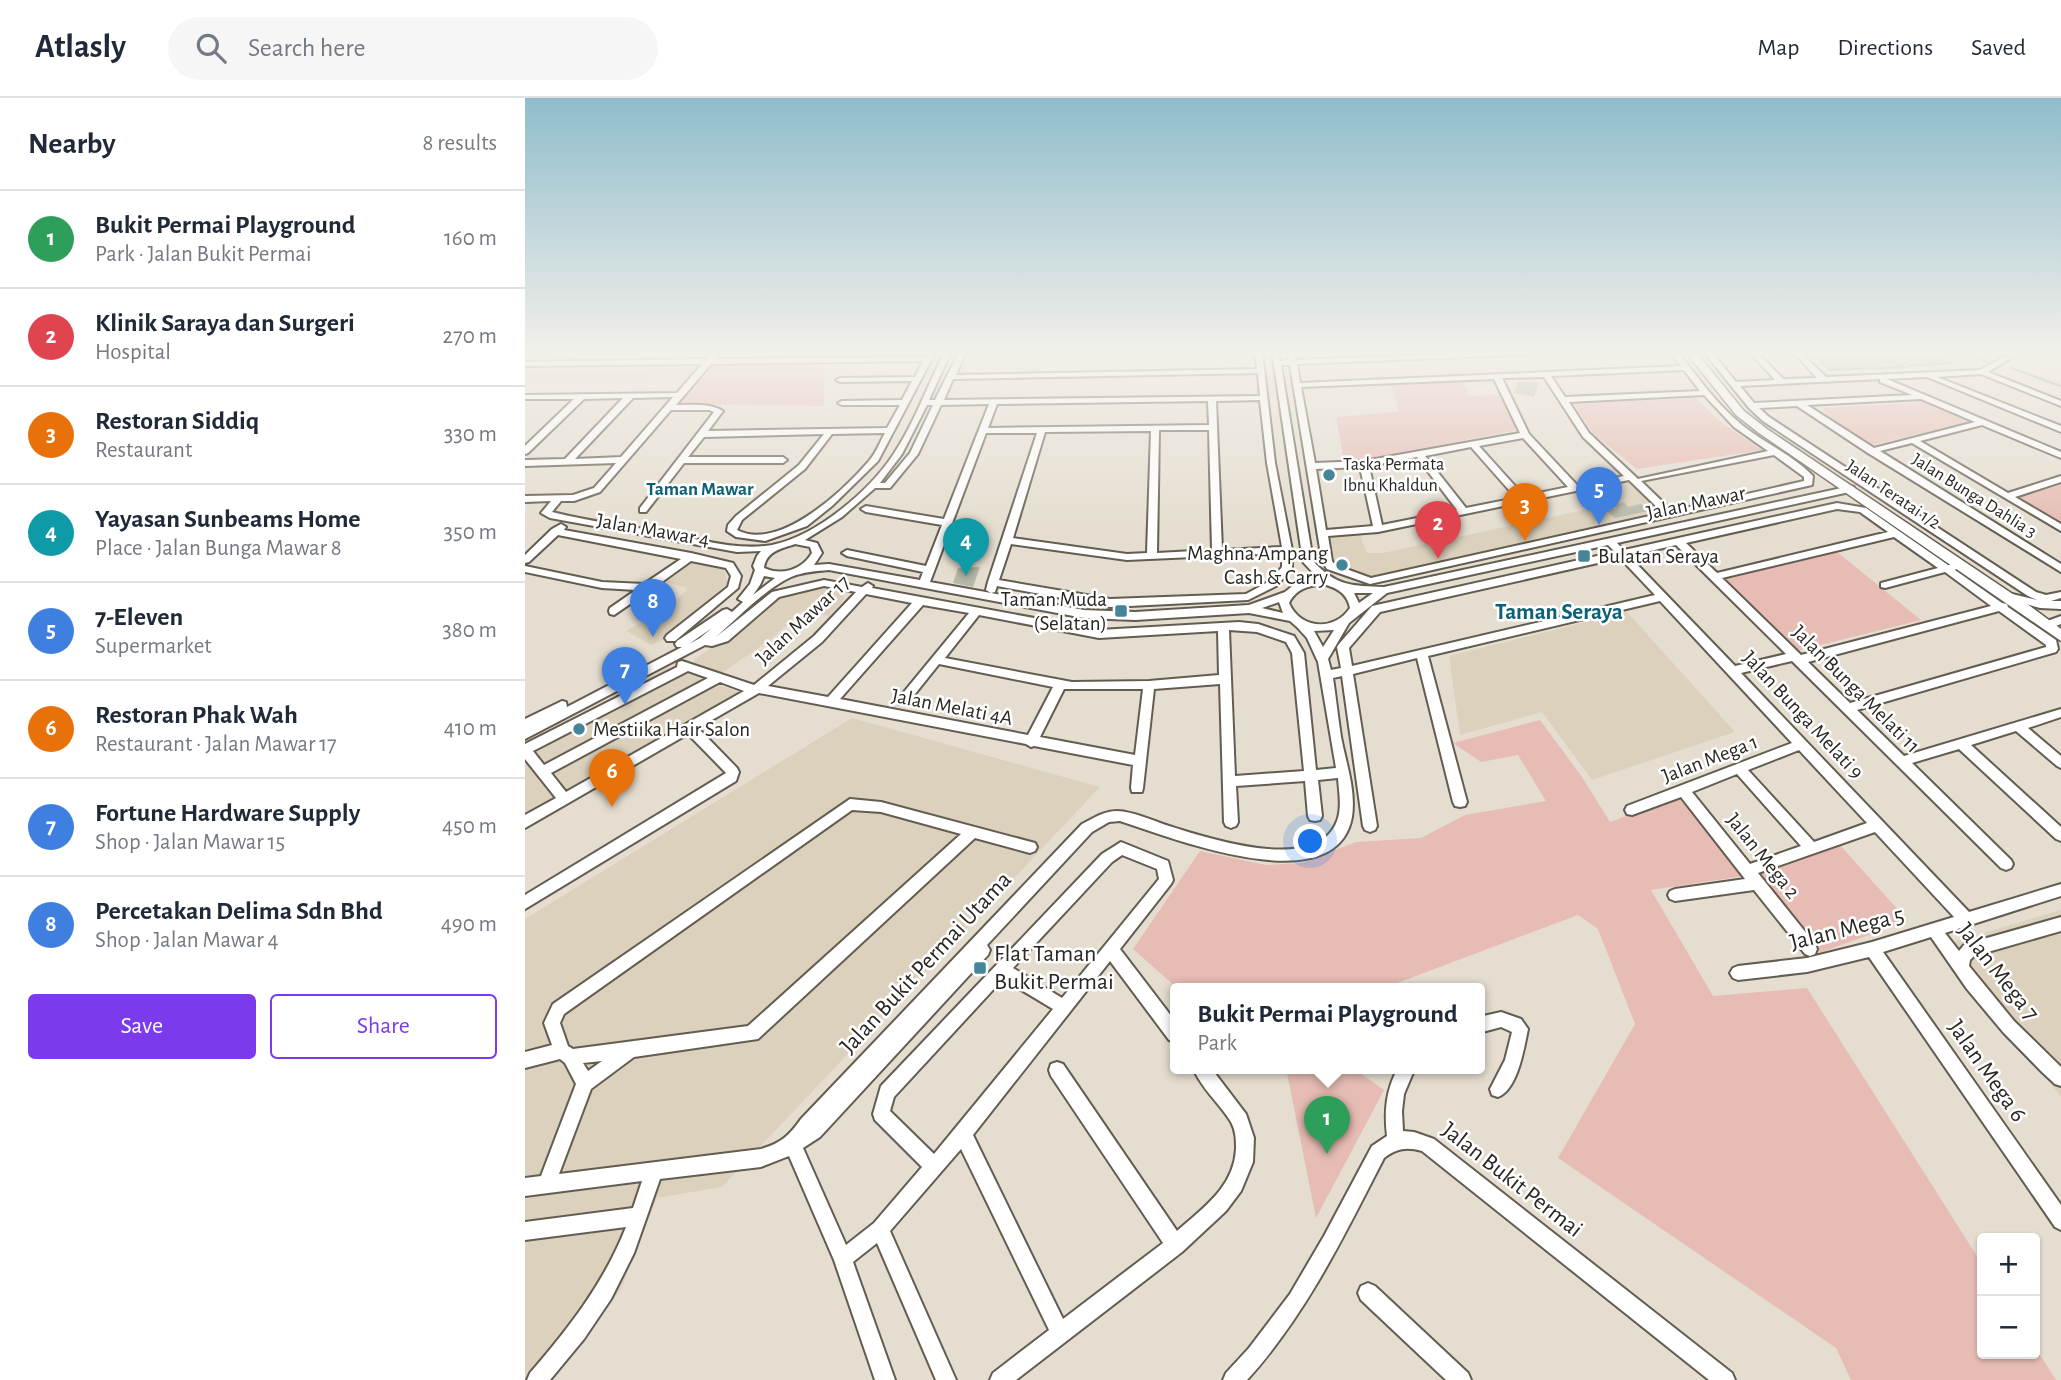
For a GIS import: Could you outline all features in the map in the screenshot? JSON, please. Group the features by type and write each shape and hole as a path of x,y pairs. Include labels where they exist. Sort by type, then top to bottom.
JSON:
{"main road":[{"name":"Jalan Teratai 1/2","path":"1740,413 1961,565 2005,601 2021,606 2052,623"}],"street":[{"path":"525,451 567,411"},
{"path":"567,462 616,411"},
{"path":"525,499 574,498 597,490 666,411"},
{"path":"643,510 719,411"},
{"path":"830,431 814,454 739,518 732,531 739,535 765,538 794,530 829,504 874,461 901,411"},
{"path":"558,499 546,513 737,549 772,548 821,529 871,485 898,453 919,411"},
{"path":"871,485 887,486 903,470 936,411"},
{"path":"924,584 991,411"},
{"path":"1212,411 1217,553"},
{"path":"993,582 1110,603 1248,597 1274,583 1287,568 1287,550 1265,411"},
{"path":"1284,411 1308,562 1318,573 1345,589 1355,603 1353,613 1344,622 1322,659"},
{"path":"1302,411 1327,561 1331,567 1370,581 1809,483 1808,476 1739,426 1723,411"},
{"path":"1514,411 1525,435 1574,488"},
{"path":"1571,411 1586,435 1630,477 1677,514 1693,523"},
{"name":"Jalan Teratai 1/2","path":"1757,411 1821,456 2032,594 2045,599 2061,595"},
{"name":"Jalan Bunga Dahlia 3","path":"1809,411 2061,569"},
{"path":"1957,411 2061,454"},
{"path":"2016,411 2061,429"},
{"path":"1727,415 1740,413"},
{"path":"1871,451 1985,422"},
{"path":"983,431 1213,427"},
{"path":"1151,556 1154,428"},
{"path":"702,433 892,430"},
{"path":"989,596 1042,430"},
{"path":"1312,466 1364,464 1525,435"},
{"path":"1913,440 2061,528"},
{"path":"1473,444 1522,499"},
{"path":"1642,480 1776,452"},
{"path":"1419,454 1464,511"},
{"path":"525,463 622,460"},
{"path":"681,460 783,460"},
{"path":"1364,464 1378,529"},
{"path":"1323,533 1378,529 1630,477"},
{"path":"2007,496 2061,478"},
{"name":"Jalan Mawar","path":"1345,589 1384,590 1851,489"},
{"path":"829,504 846,508"},
{"name":"Jalan Teratai 1/2","path":"1679,542 1837,506 1863,510 1947,569 2005,601 2050,640 2052,649 1847,708"},
{"path":"866,509 948,523"},
{"path":"525,560 555,531 572,519"},
{"path":"803,569 815,559 821,529"},
{"name":"Jalan Mawar 4","path":"555,531 729,565 736,576 736,583 728,594 675,636 689,645"},
{"path":"1714,577 1897,533"},
{"path":"1007,540 1127,557 1287,550"},
{"path":"795,541 815,549 829,567"},
{"name":"Jalan Bunga Melati 9","path":"1610,541 1965,918"},
{"path":"1370,826 1343,647 1376,609 1679,542"},
{"name":"Jalan Bunga Melati 11","path":"1679,542 2006,864"},
{"path":"525,734 663,662 689,645 746,596 755,585 759,565 772,548"},
{"path":"737,549 772,576 790,574"},
{"path":"847,553 929,570"},
{"path":"614,611 650,588 691,556"},
{"path":"1291,618 1286,611 1292,591 1308,562"},
{"path":"1885,585 1961,565"},
{"path":"703,641 767,588 790,574 803,569 829,567 1109,616 1249,609 1291,618 1302,625 1319,628 1344,622"},
{"path":"525,569 602,585 650,588"},
{"name":"Jalan Mawar 17","path":"663,662 688,666 756,689 818,639 879,576"},
{"path":"1249,609 1313,582 1332,583"},
{"path":"525,724 689,645 724,638 765,601 795,587 824,583 1099,634 1223,627 1258,628 1290,639 1298,653 1314,816"},
{"name":"Jalan Mawar","path":"1353,613 1384,590"},
{"path":"1325,676 1663,597"},
{"path":"831,702 920,601"},
{"path":"1733,671 1797,658 2005,601 2061,606 2052,623"},
{"path":"903,701 977,612"},
{"name":"Jalan Bukit Permai Utama","path":"525,1187 761,1158 793,1145 814,1131 1094,832 1101,820 1120,816 1238,851 1269,856 1301,855 1323,848 1338,836 1345,816 1342,773 1322,659 1314,639 1302,625"},
{"path":"1223,627 1231,822"},
{"path":"565,800 525,750 688,666 689,645"},
{"path":"1422,654 1460,802"},
{"path":"937,660 1060,685 1149,685 1226,679"},
{"path":"543,772 720,677"},
{"path":"1031,742 1060,685"},
{"path":"1137,788 1149,685"},
{"path":"525,822 691,729 756,689"},
{"name":"Jalan Melati 4A","path":"756,689 1139,761"},
{"path":"1902,761 2061,713"},
{"path":"2018,726 2061,763"},
{"path":"525,903 732,777 733,772 691,729"},
{"path":"1961,743 2061,835"},
{"name":"Jalan Mega 1","path":"1632,810 1802,744"},
{"path":"1739,768 1811,848"},
{"path":"1230,782 1342,773"},
{"name":"Jalan Mega 2","path":"1683,790 1809,949"},
{"path":"585,1083 552,1023 558,1009 840,808 850,804 881,807 1030,847"},
{"path":"1747,870 1878,825"},
{"path":"525,1060 567,1054 632,1051 752,1033 972,832"},
{"path":"843,1259 880,1230 963,1134 1166,880 1163,865 1121,848 1107,858 887,1092 881,1114 934,1167"},
{"path":"1675,895 1757,883"},
{"name":"Jalan Mega 5","path":"1738,973 1807,965 1873,949 2061,890"},
{"path":"1949,947 1969,950 2061,924"},
{"name":"Jalan Mega 7","path":"1933,929 1949,947 1961,968 2029,1051 2059,1074"},
{"name":"Jalan Mega 6","path":"1873,949 2061,1221"},
{"path":"1111,950 1170,1027"},
{"path":"1961,968 1963,957 1969,950"},
{"path":"1002,970 1065,1008"},
{"path":"1485,1023 1501,1018 1513,1021 1520,1029 1513,1063 1498,1089"},
{"path":"546,1185 585,1083 615,1060 632,1051"},
{"path":"1057,1070 1175,1245"},
{"path":"1000,1380 1175,1245 1220,1205 1235,1185 1244,1162 1245,1138 1240,1120 1206,1074"},
{"path":"1233,1380 1287,1315 1314,1274 1378,1152 1396,1140 1392,1114 1394,1096 1404,1074"},
{"path":"963,1134 1061,1333"},
{"name":"Jalan Bukit Permai","path":"1396,1140 1417,1140 1428,1145 1722,1379"},
{"path":"793,1145 843,1259 885,1380"},
{"path":"537,1380 587,1319 611,1282 654,1172"},
{"path":"525,1231 638,1216"},
{"path":"880,1230 946,1380"},
{"path":"1368,1293 1461,1380"}],"shaded area":[{"path":"1507,411 1516,427 1513,431 1360,460 1344,460 1336,417 1397,412"},
{"path":"1578,411 1709,411 1762,450 1637,469 1593,434"},
{"path":"1824,411 1948,411 1971,421 1873,445 1828,418"},
{"path":"1629,479 1667,514 1371,578 1332,565 1326,535 1359,533 1367,553 1383,553 1598,507 1581,489"},
{"path":"2061,481 2061,526 2012,497"},
{"path":"1837,552 1921,620 1792,652 1721,580"},
{"path":"691,559 723,566 729,588 666,638 651,645 626,631 662,611 685,592 687,588 662,581"},
{"path":"812,586 843,592 844,599 829,616 801,611 775,636 722,673 692,665 695,659 777,596"},
{"path":"1627,612 1735,732 1592,780 1542,712 1460,735 1449,656"},
{"path":"668,667 753,697 525,827 525,744"},
{"path":"852,718 1100,787 722,1187 657,1198 621,1289 553,1380 525,1380 525,919"},
{"path":"1540,720 1582,777 1610,822 1678,797 1743,876 1651,890 1713,996 1807,988 1977,1256 1977,1359 2040,1359 2040,1355 2056,1380 1851,1380 1836,1348 1558,1158 1635,1024 1598,929 1578,915 1397,983 1171,983 1133,949 1200,851 1266,865 1302,863 1356,842 1421,838 1465,815 1546,801 1518,755 1481,762 1453,743"},
{"path":"1840,845 1908,921 1819,953 1757,872"},
{"path":"2061,910 2061,1097 1943,945"},
{"path":"1287,1074 1361,1074 1384,1090 1316,1218"}],"building":[{"path":"1624,502 1628,507 1641,504 1649,511 1615,518 1607,511 1617,508 1613,505"},
{"path":"980,567 973,587 953,583 958,568"}],"place":[{"name":"Taska Permata Ibnu Khaldun","path":"1329,475"},
{"name":"7-Eleven","path":"1599,525"},
{"name":"Restoran Siddiq","path":"1525,541"},
{"name":"Bulatan Seraya","path":"1584,556"},
{"name":"Klinik Saraya dan Surgeri","path":"1438,559"},
{"name":"Maghna Ampang Cash & Carry","path":"1342,565"},
{"name":"Yayasan Sunbeams Home","path":"966,576"},
{"name":"Taman Muda (Selatan)","path":"1121,611"},
{"name":"Percetakan Delima Sdn Bhd","path":"653,637"},
{"name":"Fortune Hardware Supply","path":"625,705"},
{"name":"Mestiika Hair Salon","path":"579,729"},
{"name":"Restoran Phak Wah","path":"612,807"},
{"name":"Flat Taman Bukit Permai","path":"980,968"},
{"name":"Bukit Permai Playground","path":"1327,1154"}],"district":[{"name":"Taman Mawar","path":"700,489"},
{"name":"Taman Seraya","path":"1559,612"}]}
